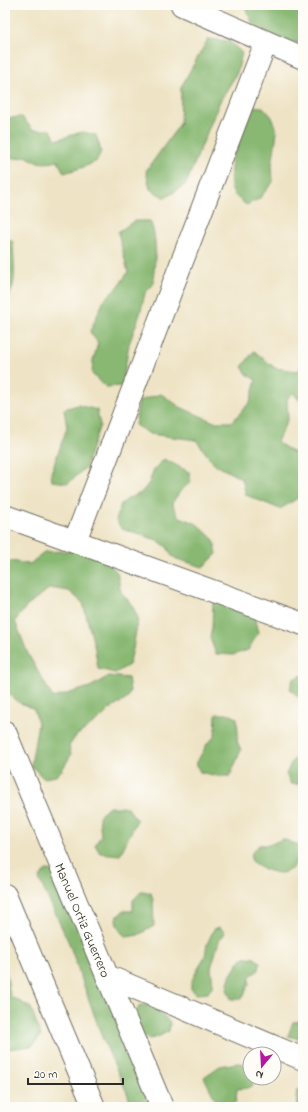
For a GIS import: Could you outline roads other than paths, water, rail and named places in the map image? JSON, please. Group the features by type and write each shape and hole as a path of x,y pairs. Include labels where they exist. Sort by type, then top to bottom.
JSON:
{"street":[{"path":"182,5 303,58"},
{"path":"75,541 266,42"},
{"path":"5,516 303,624"},
{"name":"Manuel Ortiz Guerrero","path":"5,732 162,1107"},
{"path":"5,895 94,1107"},
{"path":"107,976 303,1059"}]}
